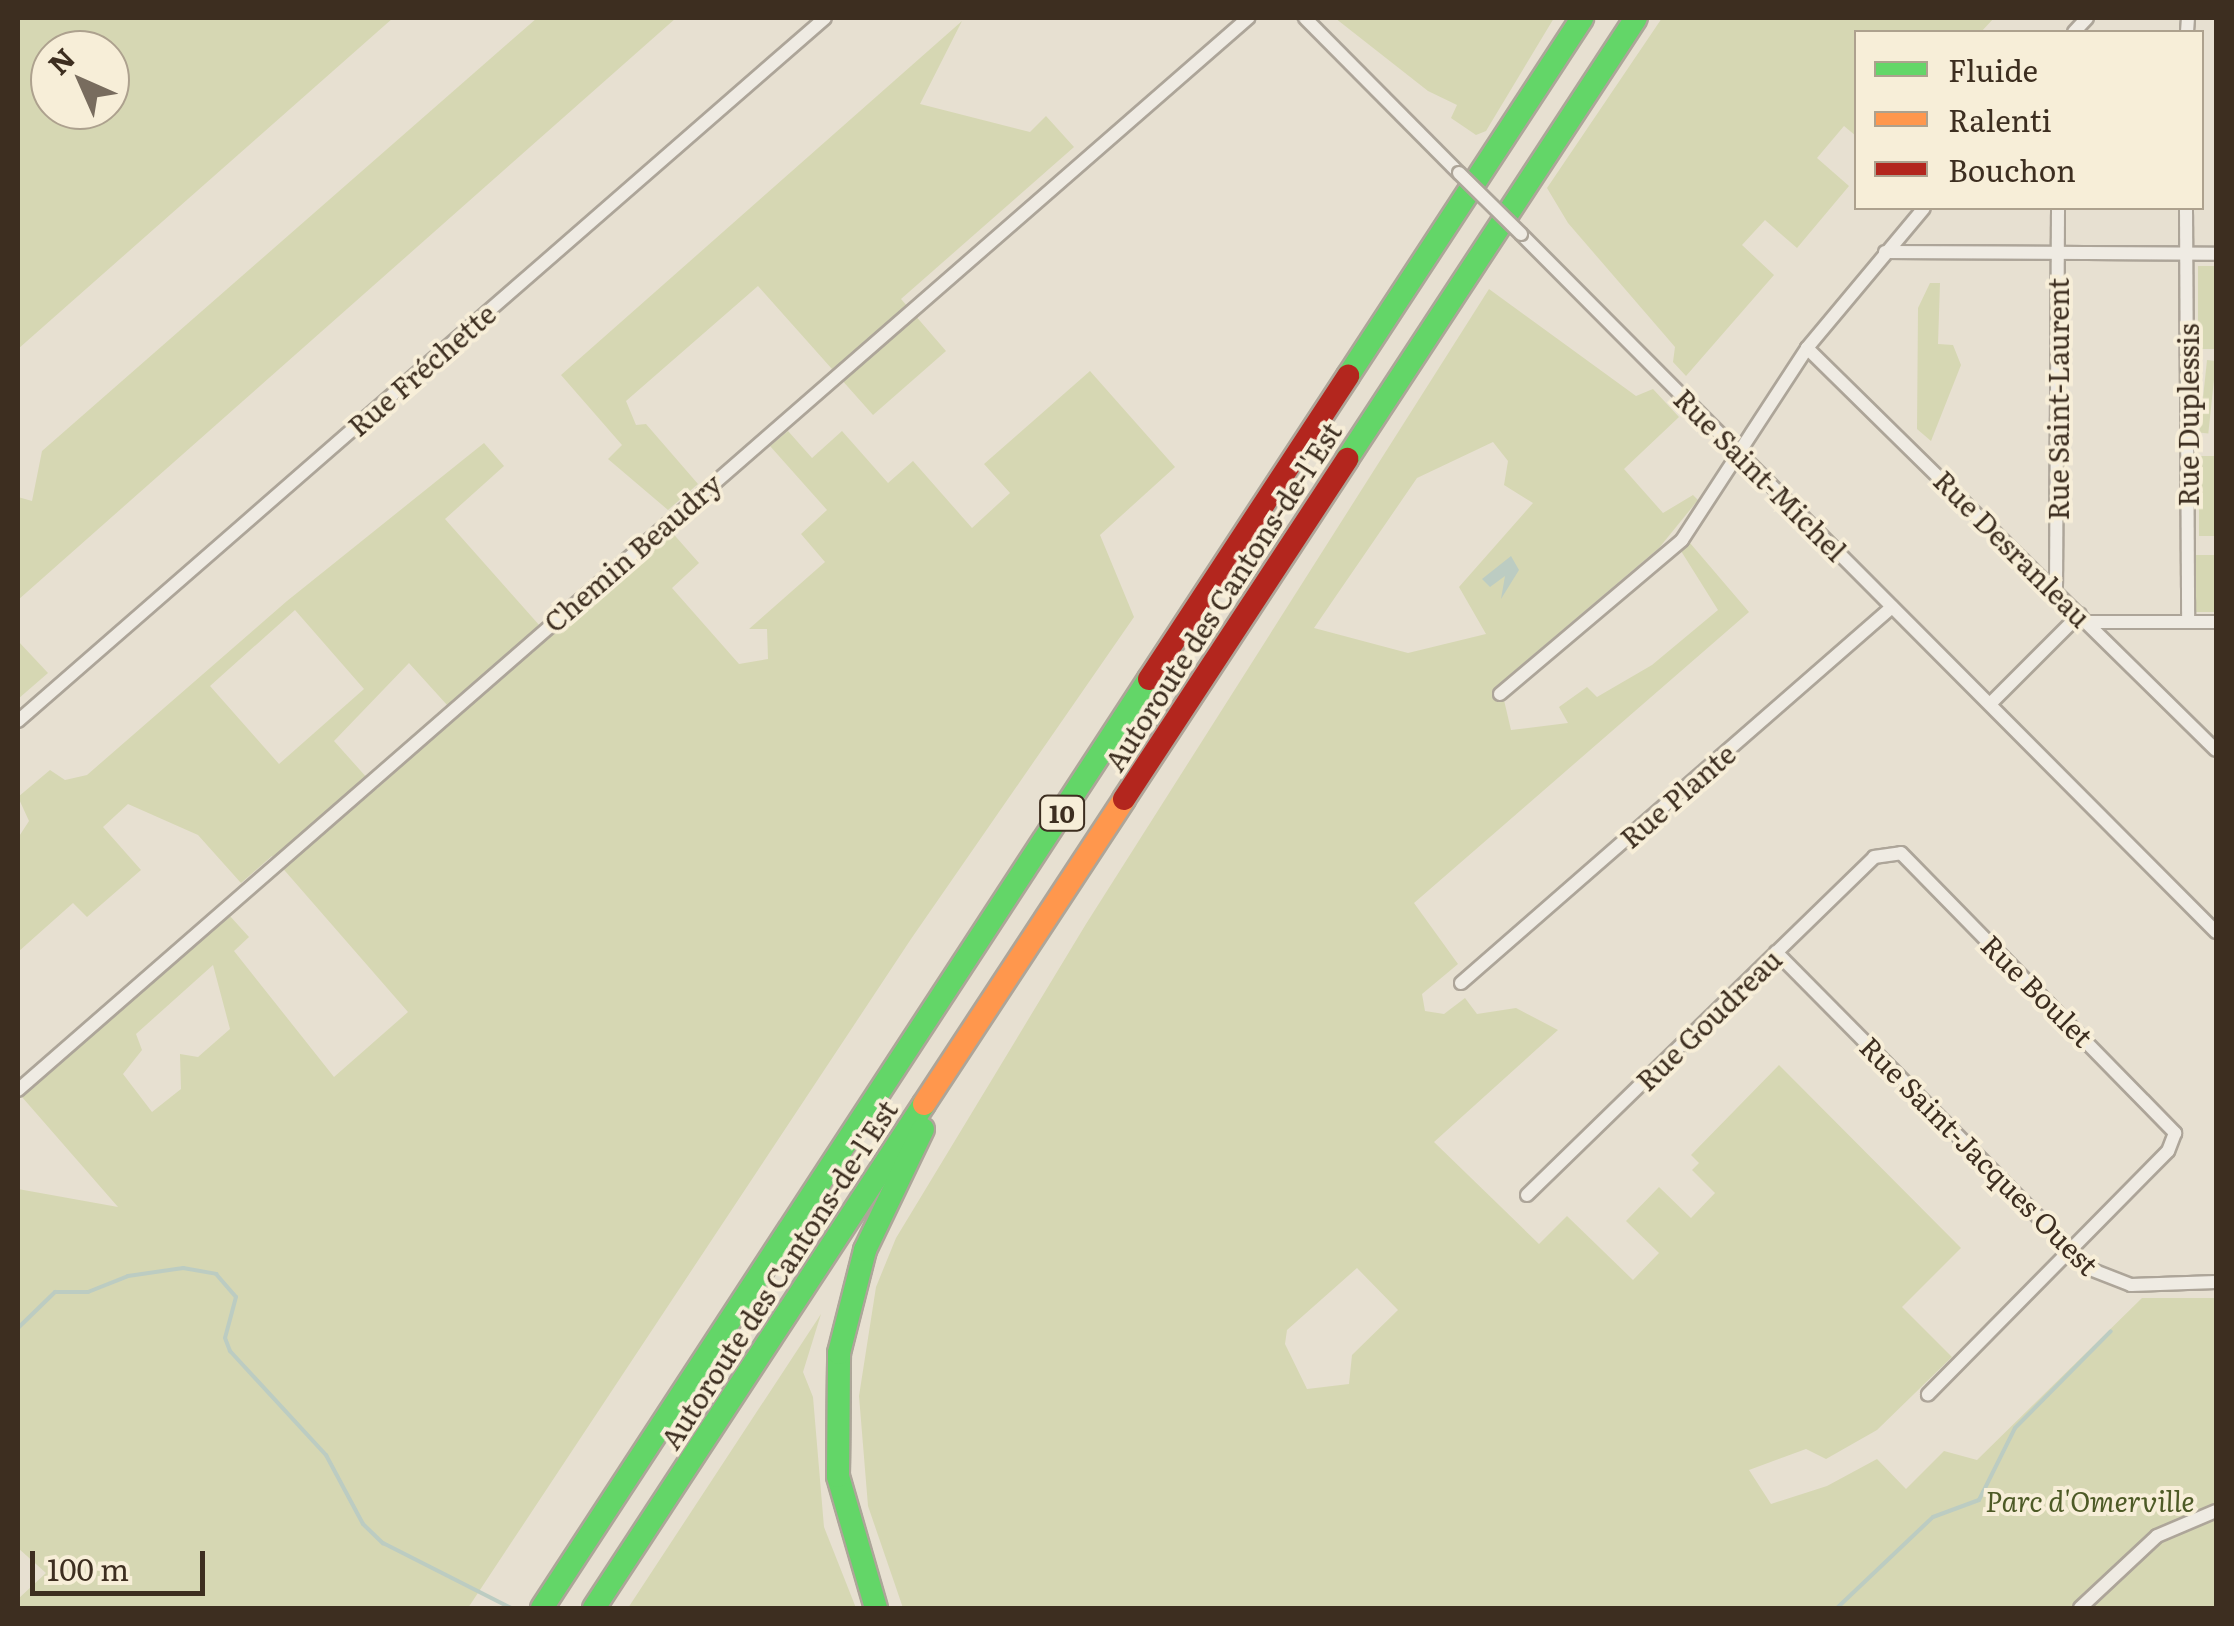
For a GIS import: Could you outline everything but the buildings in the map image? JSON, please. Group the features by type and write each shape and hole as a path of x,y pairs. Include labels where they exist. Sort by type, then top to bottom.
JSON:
{"highway":[{"name":"Autoroute des Cantons-de-l'Est","path":"542,1608 1582,18"},
{"name":"Autoroute des Cantons-de-l'Est","path":"594,1608 1636,18"},
{"path":"876,1608 855,1553 838,1476 839,1354 865,1250 956,1058"}],"street":[{"name":"Rue Fréchette","path":"18,721 824,18"},
{"name":"Chemin Beaudry","path":"18,1090 1248,18"},
{"name":"Rue Saint-Michel","path":"1304,18 2216,932"},
{"path":"1500,694 1674,549 1807,348 1922,210"},
{"name":"Rue Saint-Laurent","path":"2056,590 2058,210"},
{"name":"Rue Duplessis","path":"2186,210 2188,622"},
{"path":"1885,252 2216,254"},
{"name":"Rue Desranleau","path":"1807,348 2216,750"},
{"name":"Rue Plante","path":"1460,984 1892,607"},
{"path":"1990,704 2084,618 2216,622"},
{"name":"Rue Goudreau","path":"1528,1194 1874,858 1892,850"},
{"name":"Rue Boulet","path":"1892,850 1906,856 2142,1094 2174,1137 2071,1252"},
{"name":"Rue Saint-Jacques Ouest","path":"1776,952 2071,1252 2110,1282 2216,1282"},
{"path":"1928,1394 2071,1252"},
{"path":"2080,1608 2157,1536 2216,1511"}],"green space":[{"path":"18,18 393,18 18,349"},
{"path":"537,18 676,18 18,600 18,497 32,501 42,451"},
{"path":"1335,18 1554,18 1486,131 1476,135 1451,118 1457,105 1428,91"},
{"path":"1662,18 1994,18 1983,30 1854,30 1854,134 1844,126 1817,158 1849,186 1797,248 1765,220 1742,245 1774,275 1686,376 1673,362 1675,347 1568,223 1547,188"},
{"path":"962,21 920,104 1030,132 1046,116 1074,147 901,299 946,351 873,415 758,286 626,401 636,425 646,424 698,484 668,510 608,459 622,445 561,375"},
{"path":"2198,266 2216,266 2216,349 2198,349"},
{"path":"1930,283 1940,283 1938,344 1953,345 1961,365 1931,441 1917,429 1918,308"},
{"name":"Parc d'Omerville","path":"1489,289 1636,396 1653,389 1679,417 1624,469 1663,513 1693,495 1698,500 1659,548 1500,683 1511,730 1568,723 1559,707 1587,687 1597,697 1652,665 1718,610 1681,551 1690,543 1749,612 1414,903 1458,964 1422,994 1425,1011 1444,1014 1465,998 1477,1014 1516,1008 1558,1030 1434,1142 1539,1244 1567,1216 1633,1280 1659,1253 1626,1221 1659,1187 1691,1218 1715,1193 1692,1170 1699,1163 1691,1155 1779,1065 1961,1248 1902,1307 1952,1357 1877,1430 1826,1459 1806,1449 1749,1470 1771,1504 1827,1486 1877,1459 1906,1489 1944,1451 1977,1460 2142,1298 2216,1298 2216,1608 903,1608 868,1506 859,1396 876,1287 896,1238 1086,924","holes":["1493,442 1508,461 1504,485 1533,503 1459,587 1486,634 1408,653 1314,628 1417,478","1357,1268 1398,1310 1352,1355 1349,1384 1307,1389 1285,1344 1287,1330"]},
{"path":"2207,360 2216,361 2208,434 2199,433"},
{"path":"1090,371 1175,467 1100,535 1134,617 911,939 468,1608 18,1608 18,1599 46,1573 18,1548 18,1189 118,1207 22,1097 229,915 249,937 234,951 334,1077 408,1012 272,856 241,883 198,835 128,804 103,827 141,870 87,917 73,903 18,952 18,838 29,821 18,797 50,770 65,780 87,775 287,601 484,443 504,466 445,519 548,635 669,529 699,563 672,588 739,664 768,659 767,629 749,629 825,562 801,534 827,510 770,446 788,431 812,458 842,431 888,483 913,461 972,528 1010,493 984,464","holes":["295,610 364,689 279,764 210,686","409,663 457,716 377,789 334,741","213,965 230,1029 198,1057 180,1054 181,1089 152,1112 123,1074 142,1050 136,1034"]},
{"path":"2199,456 2216,456 2216,536 2199,536"},
{"path":"2193,555 2216,555 2216,612 2193,612"},
{"path":"18,641 48,673 18,699"},
{"path":"821,1314 803,1372 813,1397 824,1527 856,1608 628,1608"}],"shaded area":[{"path":"1511,556 1519,570 1501,599 1505,576 1490,587 1482,579"}],"waterway":[{"path":"18,1328 55,1292 88,1292 128,1276 183,1268 216,1274 236,1297 225,1338 230,1351 326,1455 363,1524 383,1543 511,1608"},
{"path":"1837,1608 1933,1517 1979,1500 2015,1428 2111,1331"}],"traffic: fast":[{"path":"1348,376 1582,18"},
{"path":"1347,459 1636,18"},
{"path":"542,1608 1149,679"},
{"path":"594,1608 924,1104"},
{"path":"876,1608 838,1476 839,1353 865,1250 923,1129"}],"traffic: slow":[{"path":"924,1104 1124,799"}],"traffic: jam":[{"path":"1149,679 1348,376"},
{"path":"1124,799 1347,459"}]}
